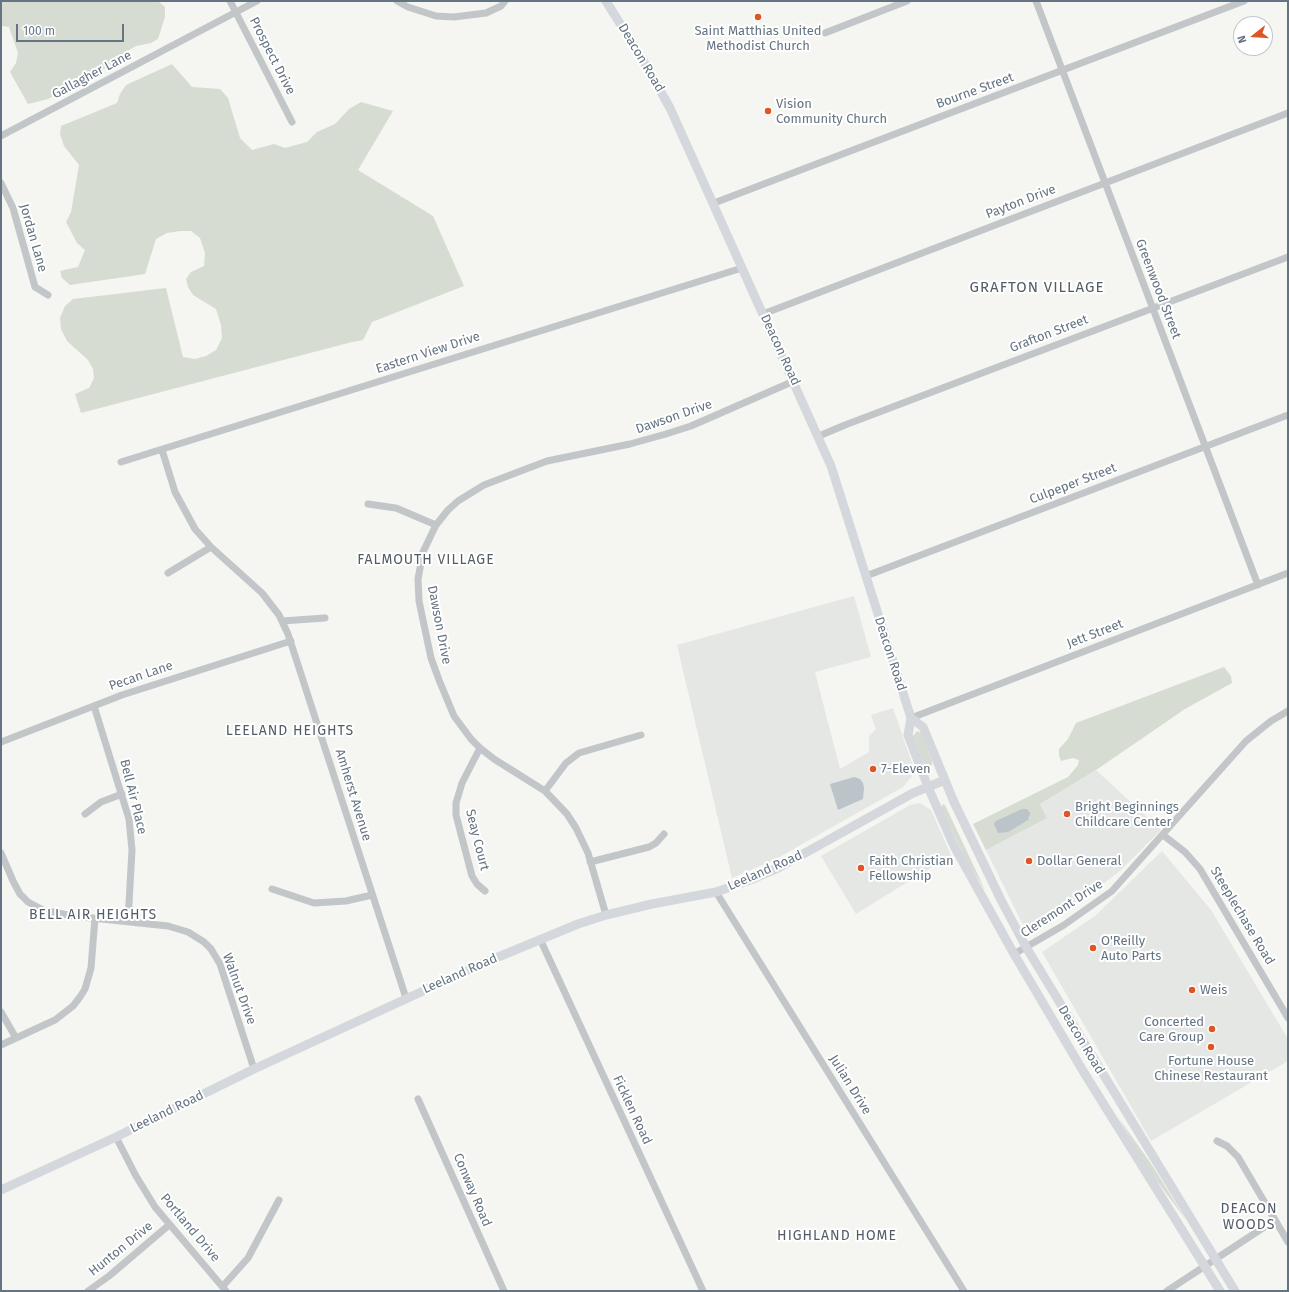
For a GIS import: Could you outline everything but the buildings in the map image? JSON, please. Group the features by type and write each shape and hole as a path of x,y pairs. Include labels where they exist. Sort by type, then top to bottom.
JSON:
{"main road":[{"name":"Deacon Road","path":"606,1 661,91 714,203 819,436 845,504 911,718 908,735 928,787 964,866 1083,1071 1220,1291"},
{"name":"Deacon Road","path":"911,718 923,727 945,780 1001,900 1026,947 1235,1291"},
{"path":"928,787 945,780"},
{"name":"Leeland Road","path":"1,1190 116,1137 254,1069 406,998 540,939 606,915 652,904 716,892 750,880 778,868 913,793 928,787"}],"street":[{"name":"Prospect Drive","path":"230,1 237,12 292,122"},
{"name":"Gallagher Lane","path":"1,136 257,1"},
{"path":"397,1 408,7 436,16 454,17 486,13 501,6 505,1"},
{"path":"826,33 907,1"},
{"name":"Greenwood Street","path":"1036,1 1258,585"},
{"name":"Bourne Street","path":"714,203 1244,1"},
{"name":"Payton Drive","path":"763,314 1288,113"},
{"name":"Jordan Lane","path":"1,183 13,208 34,287 48,295"},
{"name":"Grafton Street","path":"819,436 1288,257"},
{"name":"Eastern View Drive","path":"121,462 742,268"},
{"name":"Dawson Drive","path":"606,915 590,862 576,828 557,802 545,791 494,759 480,748 462,728 448,702 431,658 419,601 420,566 427,542 436,525 458,501 484,485 547,461 630,444 691,426 794,381"},
{"name":"Culpeper Street","path":"866,576 1288,415"},
{"name":"Amherst Avenue","path":"162,450 180,504 196,529 211,547 262,593 282,622 291,641 406,998"},
{"path":"368,504 396,508 436,525"},
{"path":"168,573 211,547"},
{"name":"Jett Street","path":"911,718 1288,573"},
{"path":"282,622 325,618"},
{"name":"Pecan Lane","path":"1,742 94,706 179,676 291,641"},
{"name":"Bell Air Place","path":"94,706 129,819 132,850 128,921"},
{"name":"Cleremont Drive","path":"1014,954 1112,891 1164,835 1246,741 1271,721 1288,711"},
{"path":"545,791 566,763 579,753 641,735"},
{"name":"Seay Court","path":"480,748 462,783 456,803 456,815 472,876 477,884 485,891"},
{"path":"85,814 100,802 122,794"},
{"path":"590,862 649,847 656,843 664,834"},
{"name":"Steeplechase Road","path":"1164,835 1185,852 1200,870 1288,1018"},
{"name":"Walnut Drive","path":"1,853 16,888 28,902 43,910 52,913 128,921 175,928 197,937 211,949 220,964 254,1069"},
{"path":"272,889 314,903 346,901 372,895"},
{"name":"Julian Drive","path":"716,892 964,1291"},
{"path":"1,1045 55,1020 73,1006 80,997 85,989 91,968 95,918"},
{"name":"Ficklen Road","path":"540,939 703,1291"},
{"path":"1,1012 16,1038"},
{"name":"Conway Road","path":"418,1099 504,1291"},
{"name":"Portland Drive","path":"116,1137 145,1191 169,1225 224,1289"},
{"path":"1217,1141 1227,1146 1238,1157 1288,1242"},
{"path":"224,1289 248,1258 279,1200"},
{"path":"1167,1291 1275,1220"},
{"name":"Hunton Drive","path":"88,1291 109,1276 169,1225"}],"shaded area":[{"path":"1,1 158,1 165,7 165,17 158,39 151,43 136,46 127,51 124,58 48,99 28,104 10,72 16,63 18,53 9,27 1,26"},
{"path":"172,64 192,87 220,89 228,98 240,138 252,150 274,144 285,148 307,142 317,132 335,124 349,109 361,102 393,111 358,170 433,216 464,286 372,322 363,340 81,413 75,394 89,388 94,378 93,369 88,360 67,341 61,329 60,318 65,306 73,299 166,288 183,357 195,359 206,356 216,350 222,338 221,325 216,309 193,295 188,287 186,279 191,272 204,266 205,253 200,238 191,231 167,233 156,239 145,274 70,285 62,278 60,271 78,267 85,250 77,243 66,222 71,212 79,165 64,146 60,134 61,126 117,103 120,94 126,85"},
{"path":"854,596 871,657 815,672 840,769 869,752 869,736 876,729 871,715 893,708 913,766 912,776 903,787 774,860 732,878 677,645"},
{"path":"1224,667 1231,676 1232,683 1185,709 1096,770 1040,804 1047,818 986,850 973,824 1068,777 1078,765 1079,760 1073,758 1061,761 1059,755 1059,749 1068,739 1076,723"},
{"path":"917,731 921,733 932,761 932,765 929,767 925,767 913,736"},
{"path":"1096,770 1161,830 1121,870 1095,890 1036,928 1022,923 986,850 1047,818 1040,804"},
{"path":"854,777 860,779 863,783 863,799 838,810 830,784"},
{"path":"920,803 931,810 951,855 856,914 821,856 910,805"},
{"path":"943,804 945,805 985,890 965,858 941,807"},
{"path":"1022,809 1027,809 1030,813 1028,820 1008,832 998,833 994,824 996,821"},
{"path":"1162,851 1211,910 1288,1039 1288,1061 1151,1141 1042,952 1095,916"},
{"path":"1118,1117 1152,1165 1186,1220 1148,1169"}],"place":[{"name":"Saint Matthias United Methodist Church","path":"758,17"},
{"name":"Vision Community Church","path":"768,111"},
{"name":"7-Eleven","path":"873,769"},
{"name":"Bright Beginnings Childcare Center","path":"1067,814"},
{"name":"Dollar General","path":"1029,861"},
{"name":"Faith Christian Fellowship","path":"861,868"},
{"name":"O'Reilly Auto Parts","path":"1093,948"},
{"name":"Weis","path":"1192,990"},
{"name":"Concerted Care Group","path":"1212,1029"},
{"name":"Fortune House Chinese Restaurant","path":"1211,1047"}],"district":[{"name":"GRAFTON VILLAGE","path":"1037,288"},
{"name":"FALMOUTH VILLAGE","path":"426,560"},
{"name":"LEELAND HEIGHTS","path":"290,731"},
{"name":"BELL AIR HEIGHTS","path":"93,915"},
{"name":"DEACON WOODS","path":"1249,1218"},
{"name":"HIGHLAND HOME","path":"837,1236"}]}
